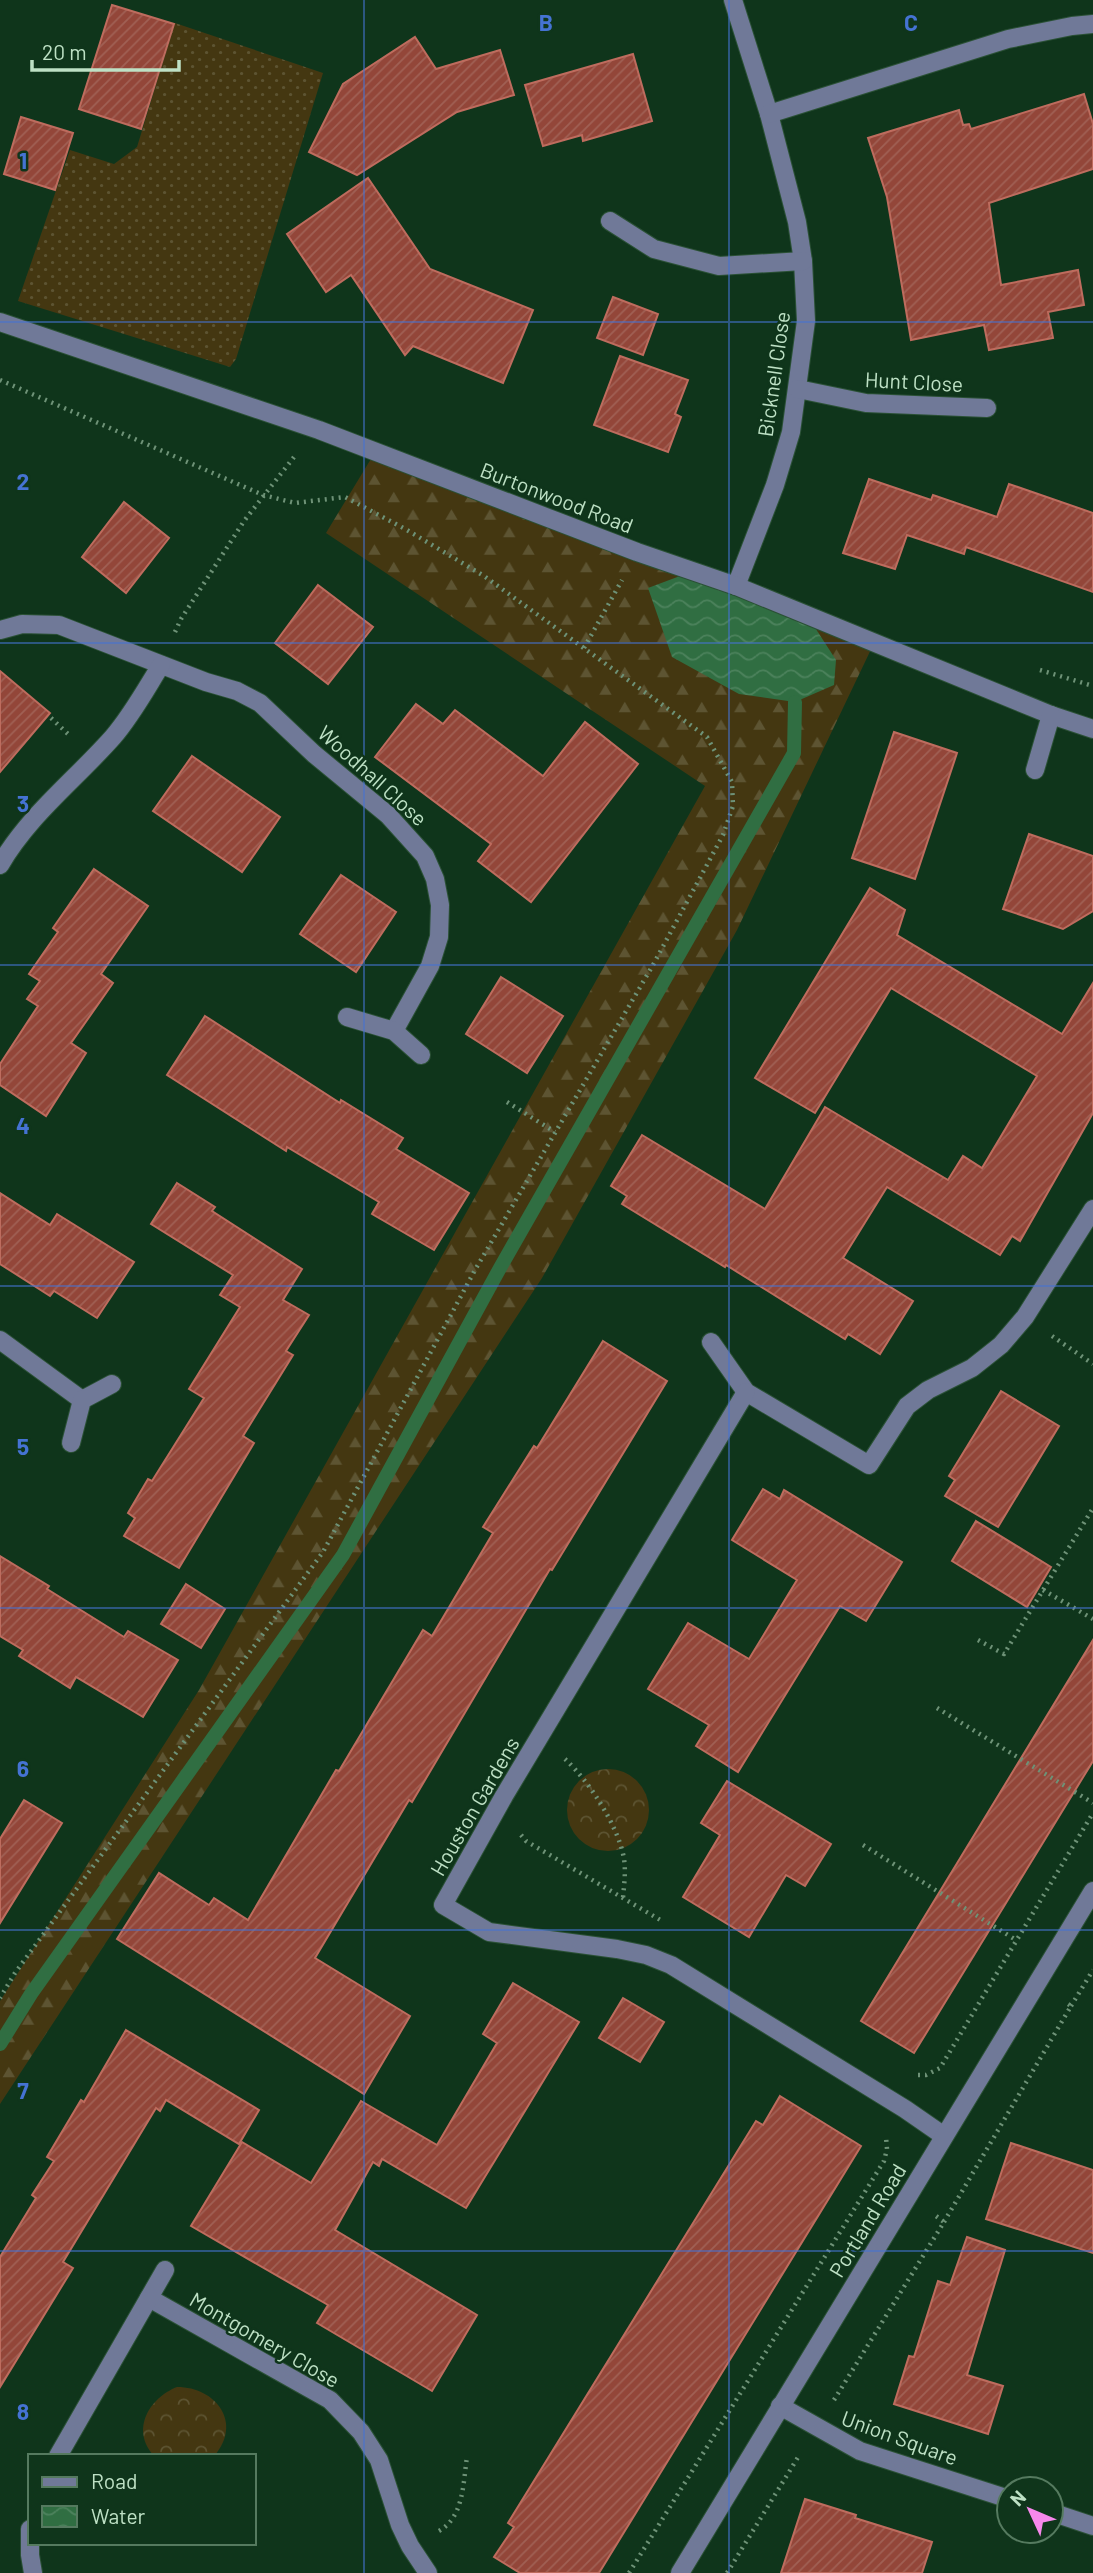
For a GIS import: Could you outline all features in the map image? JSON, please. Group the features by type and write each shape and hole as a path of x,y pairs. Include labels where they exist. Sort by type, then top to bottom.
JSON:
{"street":[{"name":"Bicknell Close","path":"733,0 769,114 797,222 803,261 806,321 798,389 787,446 736,586"},
{"path":"769,114 1008,39 1093,24"},
{"path":"610,220 653,250 719,266 803,261"},
{"name":"Burtonwood Road","path":"0,322 319,430 637,552 736,586 1051,715 1093,729"},
{"name":"Hunt Close","path":"798,389 866,403 987,408"},
{"name":"Woodhall Close","path":"0,630 22,624 59,625 237,691 260,703 281,720 313,754 388,815 425,856 435,879 440,905 439,937 430,966 394,1031"},
{"path":"0,865 25,828 115,734 161,665"},
{"path":"1035,770 1051,715"},
{"path":"347,1017 394,1031 421,1055"},
{"path":"711,1342 747,1392 869,1465 907,1406 928,1390 972,1368 1001,1345 1025,1317 1093,1209"},
{"path":"0,1340 82,1400"},
{"path":"71,1443 82,1400 113,1384"},
{"name":"Houston Gardens","path":"747,1392 504,1796 443,1905 489,1932 617,1949 646,1955 671,1965 905,2109 944,2136"},
{"name":"Portland Road","path":"680,2573 1093,1891"},
{"path":"59,2454 165,2270"},
{"name":"Montgomery Close","path":"149,2298 330,2400 361,2432 379,2460 400,2525 428,2573"},
{"name":"Union Square","path":"780,2406 860,2451 995,2494"},
{"path":"1065,2517 1093,2526"},
{"path":"30,2545 33,2573"}],"path":[{"path":"0,380 264,495 295,503 345,497 407,530 484,576 707,737 732,782 733,806 723,835 653,965 475,1270 323,1552 148,1788 15,1973 0,1998"},
{"path":"161,665 181,619 244,521 298,453"},
{"path":"584,648 637,552"},
{"path":"507,1102 555,1132"},
{"path":"1025,1317 1093,1364"},
{"path":"978,1640 1004,1654 1093,1508"},
{"path":"1043,1590 1093,1619"},
{"path":"937,1708 1093,1803"},
{"path":"559,1753 588,1785 614,1831 624,1859 623,1898"},
{"path":"926,2075 940,2068 1093,1812"},
{"path":"863,1844 1016,1940"},
{"path":"839,2391 944,2222 1093,1970"},
{"path":"1037,1985 1072,2006"},
{"path":"629,2573 884,2161 886,2136"},
{"path":"907,2197 944,2222"},
{"path":"410,2546 449,2525 460,2507 467,2457"},
{"path":"727,2573 791,2468"}],"green space":[{"path":"175,23 323,73 236,359 230,367 18,301 70,150 114,164 137,147"},
{"path":"377,449 875,641 737,930 542,1278 0,2104 0,2001 199,1690 705,786 326,533"},
{"path":"608,1769 624,1772 637,1781 646,1794 649,1810 646,1826 637,1839 624,1848 608,1851 592,1848 579,1839 570,1826 567,1810 570,1794 579,1781 592,1772"},
{"path":"177,2387 191,2389 203,2393 221,2409 226,2431 215,2454 153,2454 147,2446 143,2426 151,2407 167,2392"}],"water":[{"path":"688,573 812,623 836,660 834,685 795,702 739,694 672,657 648,588"}],"building":[{"path":"112,5 174,24 141,129 79,109"},
{"path":"415,37 436,69 500,50 514,95 457,112 357,175 309,152 343,84"},
{"path":"633,54 652,121 583,141 582,135 543,146 525,85"},
{"path":"1084,94 1093,124 1093,169 989,203 1001,285 1078,270 1084,305 1048,312 1053,338 989,350 984,325 911,340 887,197 868,138 959,110 963,125 969,124 971,129"},
{"path":"21,117 73,133 55,190 4,174"},
{"path":"368,178 430,269 533,310 503,383 413,346 405,355 351,275 326,292 287,234"},
{"path":"613,297 658,314 643,355 597,338"},
{"path":"620,356 688,380 675,414 681,417 668,452 594,425"},
{"path":"869,479 931,500 933,495 997,517 1009,484 1093,513 1093,592 966,547 964,554 907,535 895,569 843,553"},
{"path":"124,502 169,538 126,593 82,557"},
{"path":"318,585 373,627 328,684 275,643"},
{"path":"0,671 50,713 0,772"},
{"path":"416,704 443,724 455,710 543,776 585,722 638,764 531,902 478,861 491,844 375,757"},
{"path":"894,732 957,753 915,879 852,858"},
{"path":"192,756 280,817 242,872 153,811"},
{"path":"1029,834 1093,856 1093,911 1063,929 1003,909"},
{"path":"94,869 148,906 101,974 113,983 71,1043 86,1053 46,1116 0,1085 0,1064 38,1006 27,999 40,981 29,974 58,932 53,928"},
{"path":"341,875 396,912 356,972 300,934"},
{"path":"870,888 905,910 897,935 1062,1034 1093,983 1093,1113 1020,1241 1012,1236 1000,1255 887,1187 843,1258 913,1301 880,1354 848,1334 845,1339 622,1204 627,1196 611,1186 642,1135 765,1209 825,1107 948,1180 963,1156 982,1168 1037,1076 891,988 815,1113 755,1078"},
{"path":"501,977 563,1016 527,1073 466,1034"},
{"path":"205,1016 340,1103 341,1100 403,1138 396,1149 469,1193 434,1250 372,1214 379,1202 287,1147 286,1151 167,1075"},
{"path":"177,1183 215,1207 212,1211 302,1269 283,1300 309,1315 286,1351 293,1355 243,1436 254,1443 179,1568 124,1536 135,1518 128,1513 148,1479 152,1481 204,1398 189,1389 240,1307 220,1295 233,1275 151,1224"},
{"path":"0,1193 50,1225 57,1214 134,1262 97,1318 54,1291 50,1296 0,1264"},
{"path":"603,1341 667,1381 315,1958 410,2016 364,2094 117,1939 159,1873 209,1905 214,1898 248,1920 336,1770 339,1771 423,1630 432,1636 493,1533 483,1527 534,1446 537,1448"},
{"path":"1001,1391 1059,1426 998,1527 945,1496 955,1480 949,1476"},
{"path":"763,1489 780,1499 784,1490 902,1562 866,1621 840,1606 738,1772 696,1746 709,1725 648,1689 688,1623 749,1659 797,1580 732,1540"},
{"path":"976,1521 1051,1567 1027,1607 952,1561"},
{"path":"0,1556 124,1637 128,1631 178,1660 143,1717 76,1677 70,1688 19,1656 23,1650 0,1636"},
{"path":"186,1584 225,1609 201,1648 161,1624"},
{"path":"1093,1640 1093,1761 914,2053 861,2021"},
{"path":"727,1781 831,1844 805,1886 786,1875 749,1937 683,1897 720,1835 701,1823"},
{"path":"24,1800 62,1823 0,1923 0,1839"},
{"path":"513,1983 579,2022 466,2208 382,2159 379,2166 373,2162 335,2230 477,2315 432,2391 317,2323 328,2305 191,2226 242,2142 311,2183 361,2101 437,2145 497,2043 483,2034"},
{"path":"623,1998 664,2022 640,2062 599,2038"},
{"path":"126,2030 259,2110 239,2144 166,2100 160,2111 156,2108 63,2262 73,2268 0,2387 0,2257 36,2198 32,2195 54,2161 47,2157 81,2100 84,2102"},
{"path":"780,2096 861,2146 599,2573 520,2573 494,2557 514,2527 508,2523 756,2121 763,2125"},
{"path":"1011,2143 1093,2170 1093,2253 986,2219"},
{"path":"967,2237 1005,2250 967,2375 1003,2386 988,2434 894,2404 909,2356 914,2357 938,2281 950,2285"},
{"path":"805,2499 932,2542 922,2573 781,2573"}],"waterway":[{"path":"0,2044 31,1994 343,1555 500,1268 794,753 795,702"}]}
